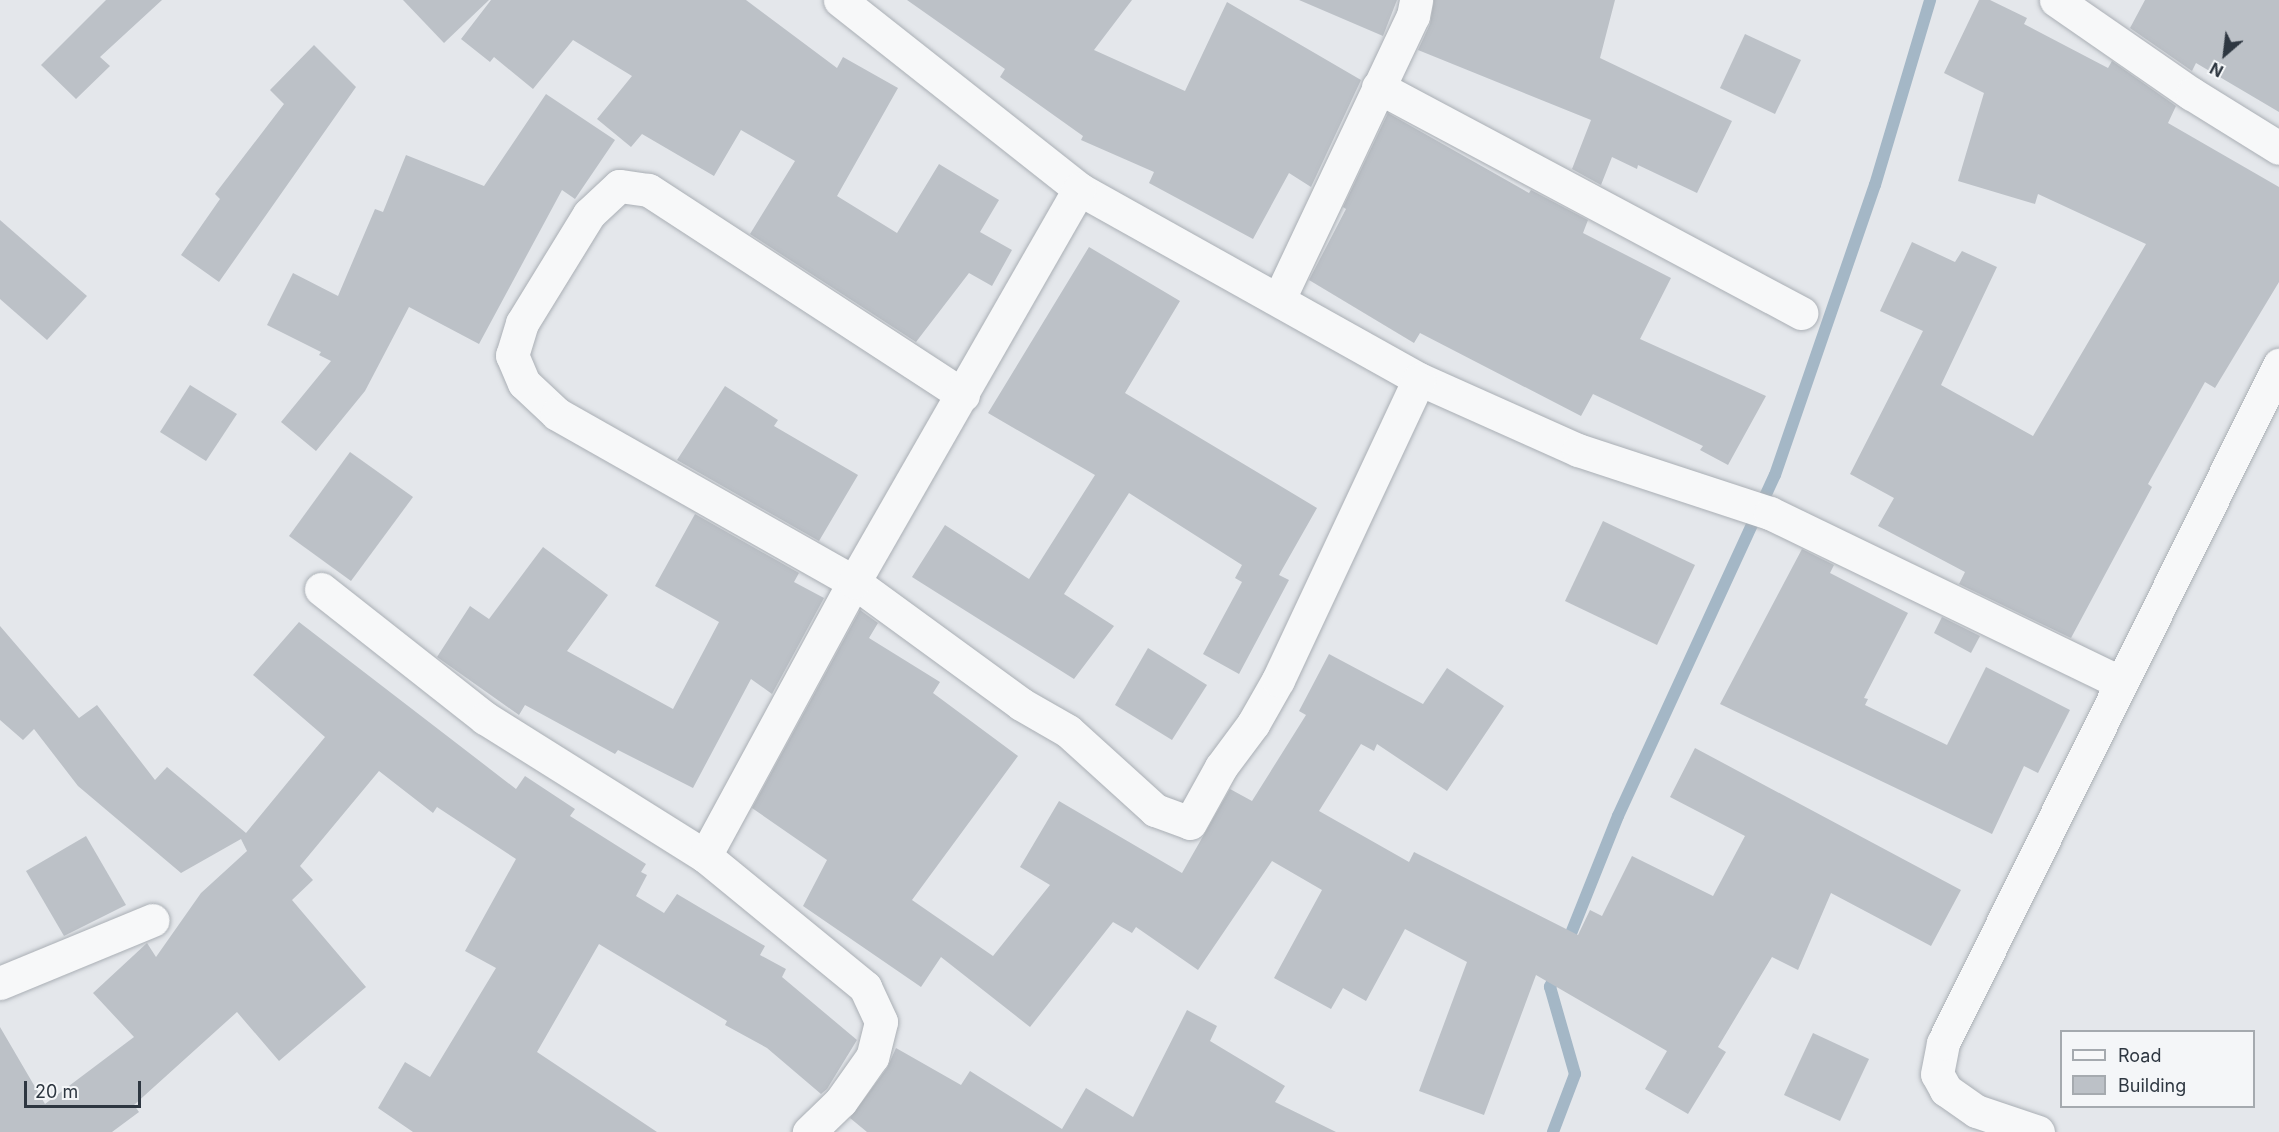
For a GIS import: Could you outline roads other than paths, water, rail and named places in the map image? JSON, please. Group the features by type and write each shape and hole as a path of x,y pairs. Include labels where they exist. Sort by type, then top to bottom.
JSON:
{"street":[{"path":"840,0 1079,189 1419,379 1578,450 1770,513 2119,682"},
{"path":"1279,299 1377,87 1413,16 1416,0"},
{"path":"2056,0 2192,94 2279,148"},
{"path":"1377,87 1801,313"},
{"path":"963,395 648,190 619,186 589,214 522,323 512,355 524,383 557,414 854,582 1021,704 1068,731 1155,810 1190,823 1221,766 1253,724 1278,680 1419,379"},
{"path":"705,856 854,582 1079,189"},
{"path":"2038,1132 1976,1111 1946,1090 1937,1074 1943,1043 2119,682 2279,365"},
{"path":"321,588 484,718 705,856 864,987 881,1022 872,1057 841,1101 809,1132"},
{"path":"0,983 153,920"}],"waterway":[{"path":"1566,946 1618,816 1775,475 1875,185 1930,0"},
{"path":"1553,1132 1575,1074 1550,987 1557,971"}]}
